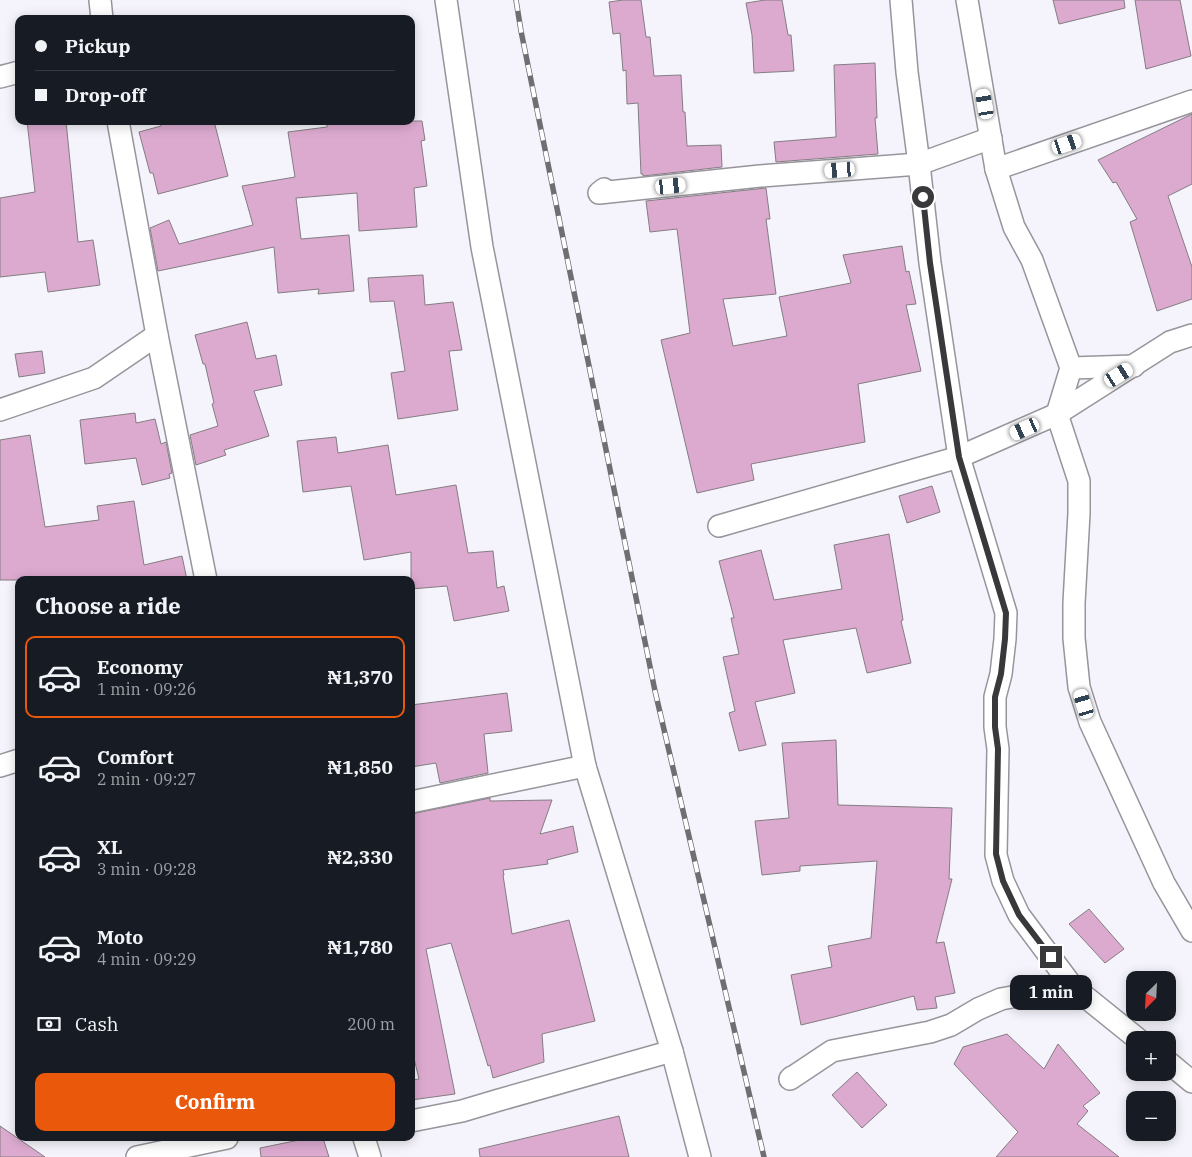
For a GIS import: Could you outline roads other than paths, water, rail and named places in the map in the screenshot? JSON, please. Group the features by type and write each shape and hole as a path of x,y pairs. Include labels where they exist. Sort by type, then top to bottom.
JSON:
{"street":[{"path":"100,0 102,15"},
{"path":"446,0 482,247 585,766 672,1051 700,1157"},
{"path":"901,0 907,72 930,263 959,457 1006,613 1001,674 995,697 995,727 998,749 996,854 1003,881 1019,915 1072,986 1128,1031"},
{"path":"967,0 996,170 1014,227 1032,260 1071,368 1057,414 1079,481 1074,603 1074,638 1079,687 1090,722 1164,883 1192,930"},
{"path":"0,77 15,73"},
{"path":"996,170 1192,101"},
{"path":"119,125 156,335 205,576"},
{"path":"604,189 599,193 760,176 919,164 991,138"},
{"path":"0,410 94,378 156,335"},
{"path":"718,526 959,457 1057,414 1170,342 1192,335"},
{"path":"1071,368 1134,366"},
{"path":"0,766 15,761"},
{"path":"415,801 585,766"},
{"path":"792,1077 790,1078 832,1051 930,1032 951,1025 978,1008 1001,998 1072,986"},
{"path":"415,1120 462,1111 672,1051"},
{"path":"1176,1069 1192,1082"},
{"path":"137,1157 213,1141"},
{"path":"365,1141 370,1157"}],"railway":[{"path":"516,0 655,691 764,1157"}]}
